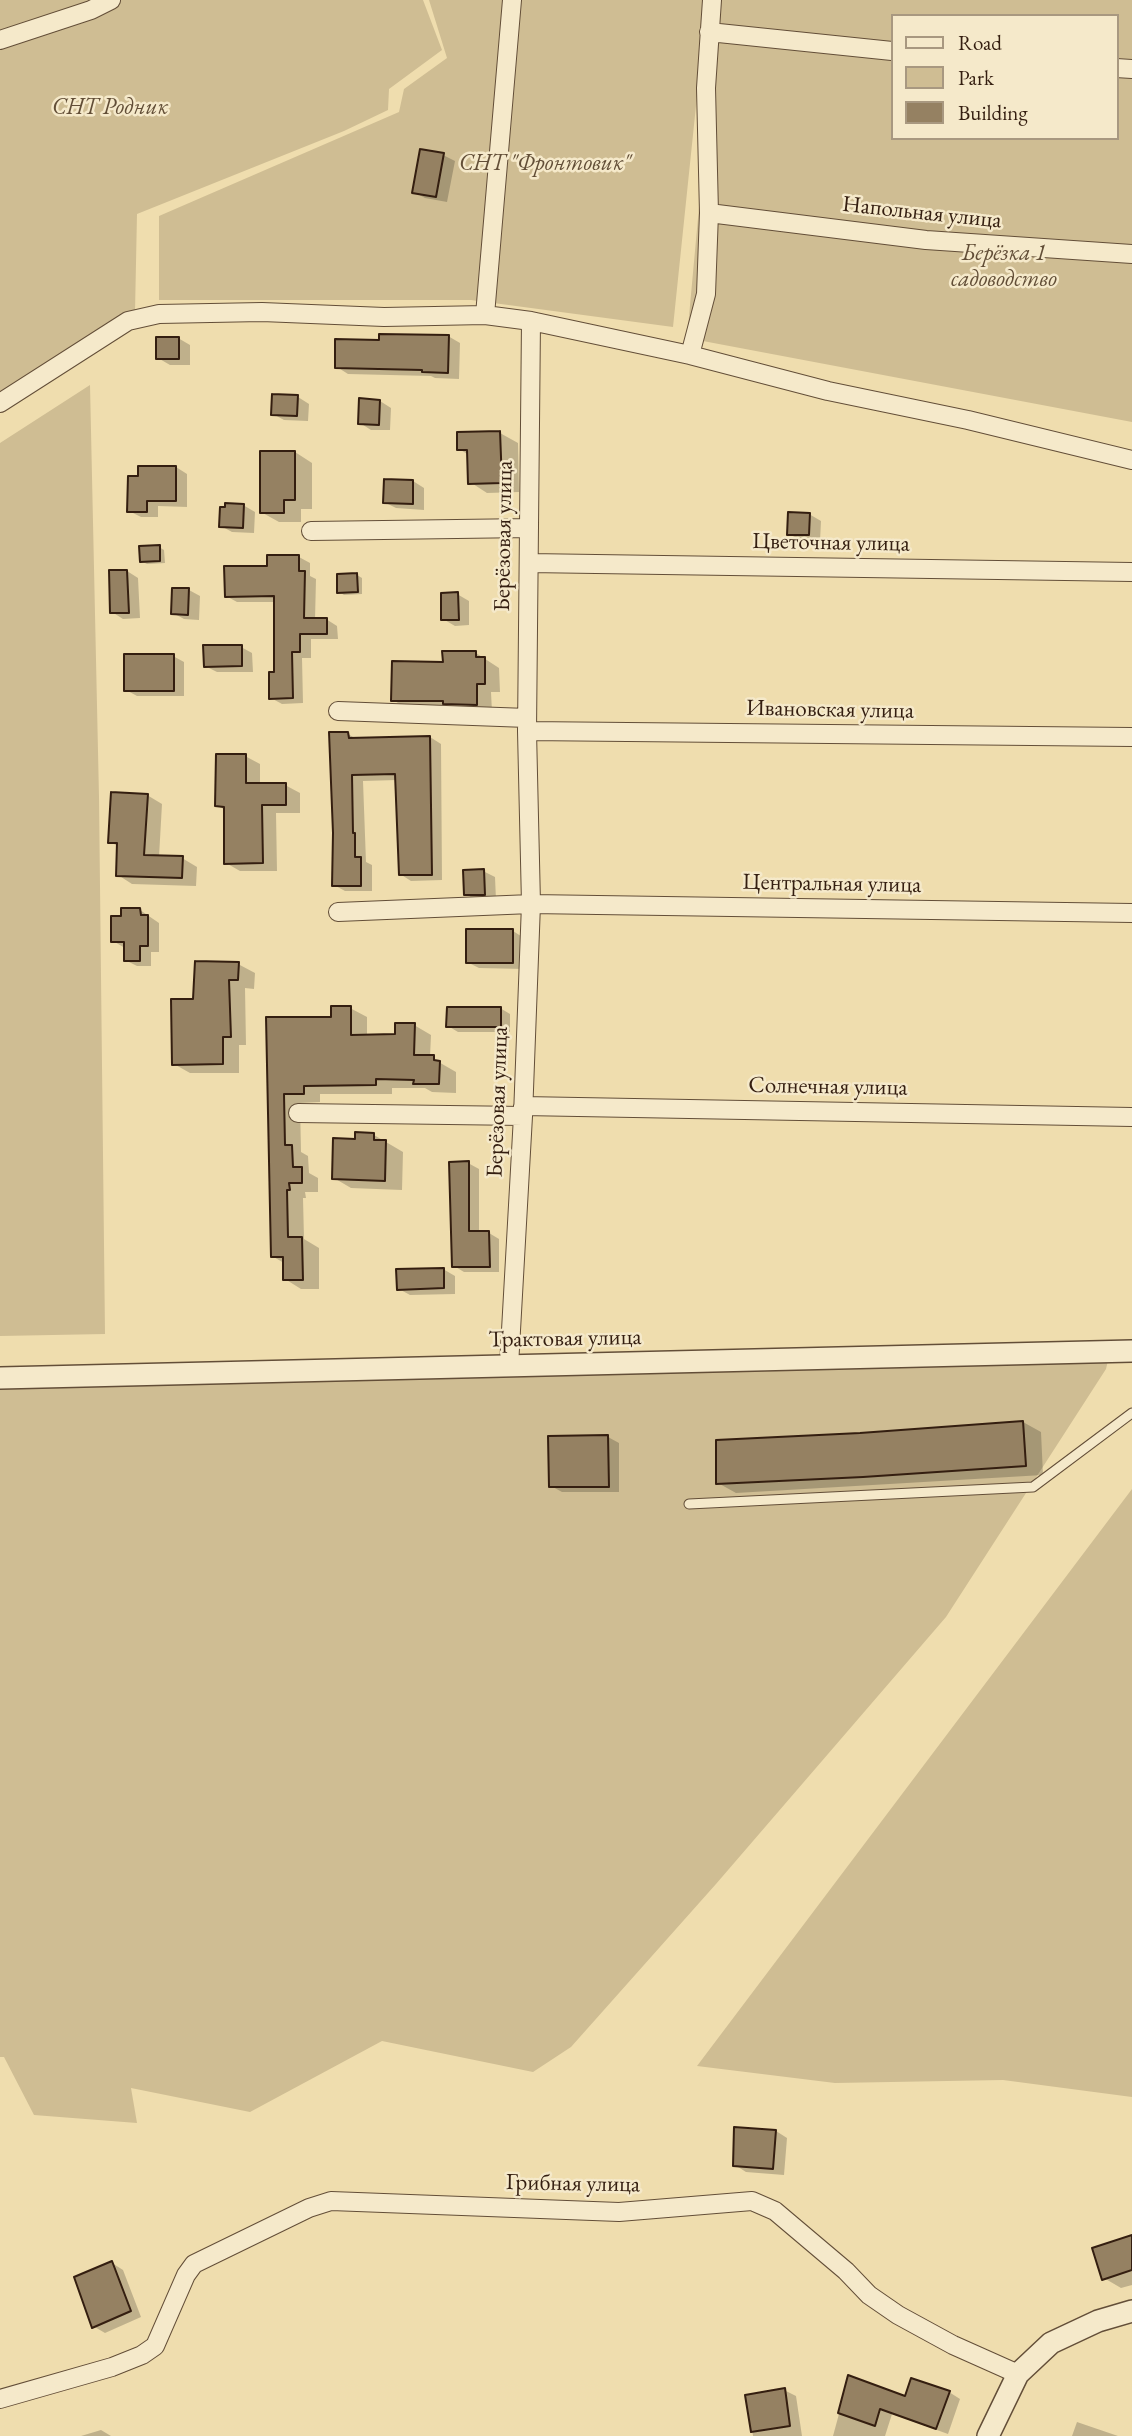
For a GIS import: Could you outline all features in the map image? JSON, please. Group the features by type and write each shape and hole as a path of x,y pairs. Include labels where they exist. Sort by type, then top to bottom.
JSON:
{"street":[{"path":"0,40 91,10 111,0"},
{"path":"485,314 512,0"},
{"path":"690,355 706,294 709,212 706,88 712,0"},
{"path":"709,32 890,51"},
{"name":"Напольная улица","path":"709,212 926,240 1132,254"},
{"path":"0,403 128,321 159,314 262,312 384,317 485,314 531,321 690,355 828,391 968,420 1132,460"},
{"name":"Берёзовая улица","path":"509,1366 531,904 527,725 531,321"},
{"path":"311,531 529,528"},
{"name":"Цветочная улица","path":"529,563 1132,572"},
{"name":"Ивановская улица","path":"338,711 527,725 1132,737"},
{"name":"Центральная улица","path":"338,912 531,904 1132,913"},
{"name":"Солнечная улица","path":"298,1113 523,1111 1132,1117"},
{"name":"Трактовая улица","path":"0,1378 1132,1351"},
{"name":"Грибная улица","path":"0,2399 112,2367 142,2355 155,2346 186,2275 194,2264 310,2208 331,2201 619,2213 752,2201 775,2211 846,2271 869,2295 898,2315 953,2345 1018,2374"},
{"path":"988,2436 1018,2374 1051,2343 1098,2320 1132,2312"}],"lane":[{"path":"689,1504 1033,1487 1132,1413"}],"green space":[{"name":"СНТ Родник","path":"0,0 423,0 442,50 389,89 388,110 344,131 137,214 135,312 0,404"},
{"name":"СНТ \"Фронтовик\"","path":"429,0 707,0 673,327 471,300 159,300 159,216 399,112 404,89 447,58"},
{"name":"Берёзка 1 садоводство","path":"718,0 1132,0 1132,422 687,338"},
{"path":"90,385 99,797 105,1334 0,1336 0,443"},
{"path":"1110,1352 1106,1369 946,1617 716,1884 571,2047 533,2072 382,2041 250,2112 131,2088 137,2123 34,2115 4,2057 0,2057 0,1386"},
{"path":"1132,1489 1132,2097 1003,2080 835,2083 697,2066"}],"building":[{"path":"420,149 444,153 436,197 412,193"},
{"path":"379,334 449,335 448,373 335,368 335,339 379,340"},
{"path":"156,337 179,337 179,359 156,359"},
{"path":"272,394 298,395 297,416 271,415"},
{"path":"359,398 380,400 379,425 358,424"},
{"path":"500,431 502,483 468,484 467,450 457,450 457,432"},
{"path":"260,451 295,451 295,500 284,500 284,513 260,513"},
{"path":"138,466 176,466 176,501 147,501 147,512 127,512 128,476 138,476"},
{"path":"384,479 413,480 413,504 383,503"},
{"path":"225,503 244,504 243,528 219,527 220,507 225,507"},
{"path":"788,512 810,513 809,535 787,535"},
{"path":"160,545 160,561 140,562 139,546"},
{"path":"267,555 299,555 299,571 305,571 304,618 327,618 327,634 300,634 300,652 292,652 293,698 269,699 269,672 274,672 274,596 225,597 224,566 267,566"},
{"path":"109,570 127,570 129,613 110,613"},
{"path":"357,573 358,592 337,593 337,574"},
{"path":"172,588 189,588 188,615 171,614"},
{"path":"458,592 459,620 441,620 441,593"},
{"path":"203,645 242,645 242,666 204,667"},
{"path":"442,651 476,651 476,657 485,657 485,684 477,684 477,705 443,704 443,701 391,701 392,661 443,662"},
{"path":"124,654 174,654 174,691 124,691"},
{"path":"329,732 348,732 349,738 430,736 432,875 399,875 395,774 352,775 353,833 355,857 361,857 361,886 332,886"},
{"path":"216,754 246,754 246,783 286,783 286,805 262,805 263,863 224,864 224,807 215,806"},
{"path":"111,792 148,794 144,855 183,856 182,878 116,876 117,843 108,843"},
{"path":"484,869 485,895 464,895 463,870"},
{"path":"121,908 140,908 141,915 148,915 148,946 140,946 140,961 124,961 124,942 111,942 111,916 121,916"},
{"path":"466,929 513,929 513,963 466,963"},
{"path":"195,961 239,962 238,980 229,980 231,1037 223,1037 223,1064 172,1065 171,999 193,999"},
{"path":"331,1006 351,1006 351,1035 395,1034 395,1023 415,1023 414,1055 434,1055 434,1060 440,1061 439,1084 376,1079 376,1085 304,1086 304,1094 284,1094 285,1145 292,1145 293,1167 302,1167 302,1183 289,1183 290,1190 287,1190 288,1237 302,1237 303,1280 283,1280 283,1257 271,1257 266,1017 331,1017"},
{"path":"447,1007 501,1007 501,1027 446,1027"},
{"path":"355,1132 374,1133 374,1140 386,1140 385,1181 332,1179 333,1138 355,1139"},
{"path":"469,1161 469,1231 489,1231 490,1267 452,1267 449,1162"},
{"path":"444,1268 444,1288 397,1290 396,1269"},
{"path":"1023,1421 1026,1466 716,1484 716,1440"},
{"path":"608,1435 609,1487 549,1487 548,1436"},
{"path":"734,2127 776,2130 773,2169 733,2166"},
{"path":"1132,2235 1132,2270 1102,2280 1092,2248"},
{"path":"112,2261 131,2311 92,2328 74,2277"},
{"path":"848,2375 905,2396 911,2378 950,2391 936,2429 880,2409 875,2426 838,2413"},
{"path":"785,2388 790,2426 751,2432 745,2395"}]}
